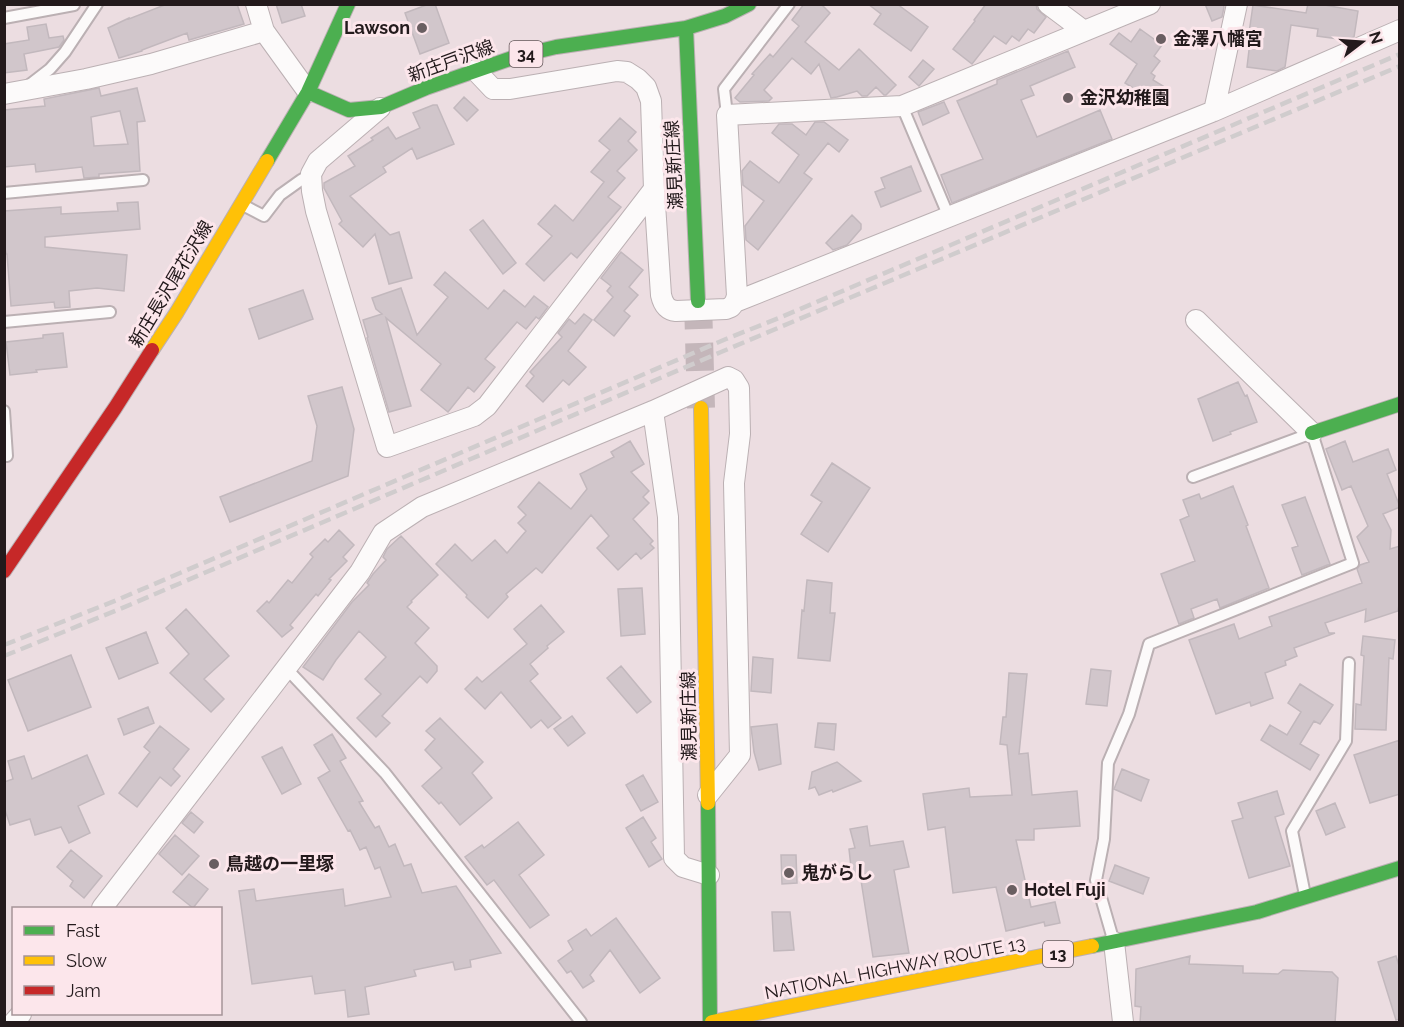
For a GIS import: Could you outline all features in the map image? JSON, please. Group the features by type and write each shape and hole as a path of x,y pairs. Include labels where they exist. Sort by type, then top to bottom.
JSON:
{"main road":[{"name":"新庄長沢尾花沢線","path":"4,571 63,486 177,312 308,92 348,4"},
{"name":"新庄戸沢線","path":"308,92 349,110 381,106 518,56 556,47 686,28 725,16 749,4"},
{"name":"瀬見新庄線","path":"686,28 698,301"},
{"path":"1312,433 1400,404"},
{"name":"瀬見新庄線","path":"701,408 711,1023"},
{"name":"NATIONAL HIGHWAY ROUTE 13","path":"711,1023 1257,912 1400,868"}],"street":[{"path":"256,4 264,31 308,92"},
{"path":"1048,4 1084,32"},
{"path":"475,70 493,89 510,89 617,71 627,72 638,79 646,87 651,101 654,189 663,301 666,307 676,311 726,309 731,307 737,296 728,116 902,106 1149,4"},
{"path":"1214,111 1237,4"},
{"path":"735,302 1214,111 1400,30"},
{"path":"12,93 151,64 264,31"},
{"path":"381,106 318,161 312,174 312,191 387,447 474,416 487,406 654,189"},
{"path":"1196,320 1312,433"},
{"path":"104,907 360,572 383,533 422,507 653,411 728,377 734,380 739,388 740,434 734,483 740,755 708,795"},
{"path":"653,411 668,517 674,858 683,867 709,875"},
{"path":"1114,942 1123,1023"}],"lane":[{"path":"12,93 50,69 65,52 97,4"},
{"path":"728,116 724,89 789,4"},
{"path":"4,18 74,5 84,24"},
{"path":"902,106 949,217"},
{"path":"241,204 264,216 280,195 312,174"},
{"path":"4,194 143,180"},
{"path":"4,322 110,312"},
{"path":"4,411 8,456"},
{"path":"1114,942 1096,880 1104,839 1108,764 1128,714 1149,644 1353,563 1312,433 1193,477"},
{"path":"1305,897 1293,831 1346,741 1349,663"},
{"path":"286,668 385,773 581,1023"}],"building":[{"path":"167,4 237,4 244,24 189,40 187,33 119,58 108,28"},
{"path":"276,4 301,4 305,16 282,23"},
{"path":"435,4 449,43 420,54 405,13"},
{"path":"804,4 821,4 830,13 805,42 839,70 859,49 896,85 886,95 876,87 867,96 862,96 857,91 831,98 819,64 811,74 792,58 764,90 772,98 769,101 740,102 735,98 754,75 752,74 770,54 773,57 799,26 792,20"},
{"path":"868,4 897,4 928,27 911,51 874,24 881,14"},
{"path":"986,4 1036,4 1037,9 1046,17 1034,33 1028,29 1019,41 1012,36 1006,44 994,36 972,64 953,49"},
{"path":"1205,4 1223,4 1222,17 1212,21"},
{"path":"1308,4 1358,11 1354,37 1346,40 1317,36 1318,29 1291,25 1285,67 1277,71 1247,67 1253,5 1306,13"},
{"path":"46,24 49,38 63,36 64,40 59,47 24,54 27,70 4,73 4,44 29,40 27,27"},
{"path":"1140,29 1162,45 1154,56 1160,61 1151,73 1155,76 1153,80 1163,86 1154,101 1125,83 1137,64 1110,44 1119,33 1131,42"},
{"path":"1068,51 1075,67 1030,86 1034,95 1021,100 1037,137 1100,110 1112,139 952,203 941,175 983,159 957,101 997,84 997,80"},
{"path":"923,60 934,69 919,86 909,77"},
{"path":"99,88 101,96 137,88 145,121 137,122 140,171 99,174 99,177 84,178 82,167 36,172 35,164 4,167 4,110 45,106 44,99","holes":["120,111 128,144 94,146 91,117"]},
{"path":"464,97 478,110 467,121 454,108"},
{"path":"944,102 949,113 923,125 918,112"},
{"path":"437,105 454,144 417,159 412,148 383,167 386,172 350,196 390,235 399,232 412,278 389,284 375,234 363,247 339,224 342,221 324,188 324,183 355,166 348,156 388,127 396,139 420,128 413,113"},
{"path":"620,118 636,132 628,141 637,150 617,171 625,178 608,197 621,207 577,258 571,253 544,281 526,264 552,236 538,224 555,205 573,221 604,182 591,172 610,150 599,141"},
{"path":"815,122 824,122 848,140 839,152 828,143 804,173 812,179 758,250 746,240 745,226 764,201 743,185 742,171 750,161 779,183 799,155 772,133 779,124 792,124 806,135"},
{"path":"911,166 921,191 881,207 875,192 885,188 881,178"},
{"path":"138,202 140,229 45,237 45,247 127,255 124,291 97,288 69,291 70,307 55,308 54,302 11,306 4,243 4,211 61,207 61,214 118,211 117,203"},
{"path":"852,215 861,224 861,229 847,245 833,250 826,243"},
{"path":"483,220 516,263 503,274 470,230"},
{"path":"621,252 643,270 629,287 638,295 624,311 630,316 614,336 594,320 613,297 607,291 611,286 601,278"},
{"path":"445,272 488,309 504,290 525,307 534,296 548,307 539,319 536,317 526,329 517,322 485,359 495,367 474,392 468,387 448,412 421,390 441,364 386,318 411,406 389,412 363,320 382,314 376,309 372,298 401,288 417,335 448,297 434,285"},
{"path":"303,290 313,319 259,339 249,309"},
{"path":"584,314 592,320 568,351 586,367 569,385 563,380 543,402 526,386 534,376 530,372 562,337 558,333 569,319 575,324"},
{"path":"63,333 67,367 10,375 6,342 43,338 43,335"},
{"path":"1238,382 1245,396 1247,395 1257,422 1213,441 1198,399"},
{"path":"342,387 354,429 348,476 230,522 220,497 312,461 317,426 308,396"},
{"path":"630,441 644,464 631,472 649,491 643,497 649,503 633,519 653,541 650,544 654,548 641,559 636,553 618,570 597,548 609,536 591,515 542,573 536,568 506,594 508,597 488,618 436,564 455,544 472,561 495,540 507,553 526,531 518,523 526,515 518,507 539,482 571,509 587,489 580,474 614,457 611,452"},
{"path":"1345,441 1353,462 1388,449 1396,470 1387,474 1400,507 1383,514 1391,530 1390,549 1400,546 1398,611 1365,622 1366,609 1325,623 1329,633 1335,633 1294,648 1297,656 1285,661 1286,665 1265,673 1273,698 1251,706 1250,702 1216,714 1189,640 1234,624 1239,639 1272,626 1269,617 1362,583 1357,569 1360,565 1369,562 1357,537 1368,526 1351,486 1342,490 1326,449"},
{"path":"832,463 870,488 828,552 801,534 822,502 811,495"},
{"path":"1233,486 1269,588 1220,608 1217,599 1191,609 1194,618 1179,624 1161,574 1195,561 1180,520 1189,516 1183,500 1199,494 1201,499"},
{"path":"1305,497 1330,564 1302,575 1292,548 1298,546 1282,505"},
{"path":"339,530 354,545 343,557 347,561 290,625 293,628 282,637 257,611 267,601 269,603 288,580 292,583 313,557 310,554 325,539 328,542"},
{"path":"401,536 438,575 407,607 429,628 415,643 437,666 437,671 427,683 420,676 382,716 390,723 376,737 357,718 381,694 365,679 386,657 359,631 323,680 303,667 352,602 369,585 367,583 373,574 386,560 383,557 387,549"},
{"path":"807,580 832,583 830,613 835,613 830,661 798,658"},
{"path":"642,588 645,634 621,636 618,589"},
{"path":"541,605 564,632 530,664 538,674 530,681 561,718 548,728 541,720 531,728 501,692 485,709 465,689 477,677 482,682 527,644 514,629"},
{"path":"186,609 229,656 204,679 224,699 211,712 170,673 189,654 166,628"},
{"path":"146,632 158,663 119,679 106,648"},
{"path":"1363,636 1395,640 1393,659 1389,658 1386,730 1355,729 1356,704 1361,705"},
{"path":"71,655 91,707 28,731 8,680"},
{"path":"753,657 773,659 771,693 751,691"},
{"path":"621,666 651,702 637,713 607,678"},
{"path":"1091,669 1111,671 1107,706 1086,704"},
{"path":"1009,673 1027,674 1019,754 1028,753 1032,795 1077,791 1080,826 1034,829 1034,840 1016,840 1031,907 1055,902 1060,923 1045,926 1044,922 1006,931 996,887 953,893 945,827 928,830 923,794 969,788 970,797 1012,795 1007,745 1000,744 1003,717 1006,717"},
{"path":"1300,684 1333,705 1320,724 1314,721 1300,744 1319,755 1310,770 1261,740 1270,725 1287,735 1301,712 1288,703"},
{"path":"148,707 154,723 124,735 118,719"},
{"path":"572,716 585,733 568,746 554,729"},
{"path":"440,718 483,762 472,773 492,798 460,825 441,802 439,804 422,786 442,768 425,750 435,739 426,731"},
{"path":"818,723 836,724 834,750 815,747"},
{"path":"777,724 781,764 759,770 751,727"},
{"path":"160,726 189,749 173,769 180,776 171,786 160,777 137,807 119,793 150,752 144,747"},
{"path":"332,734 346,758 340,761 363,801 359,802 375,828 379,826 389,847 395,844 404,866 411,864 422,893 456,886 501,953 470,960 471,967 455,970 453,962 414,970 416,976 365,987 369,1014 348,1017 345,990 315,994 312,976 252,984 239,891 254,889 256,901 343,889 345,906 391,897 380,867 375,869 366,847 360,850 318,778 330,771 314,745"},
{"path":"1400,740 1400,794 1370,803 1354,755"},
{"path":"282,747 301,784 282,794 262,757"},
{"path":"87,755 104,794 78,806 90,833 69,843 61,827 35,835 30,819 10,825 4,807 4,782 13,779 8,761 24,756 32,779"},
{"path":"837,762 861,781 819,795 815,787 809,789 812,772"},
{"path":"1122,769 1149,780 1141,801 1114,789"},
{"path":"643,775 658,802 641,811 626,785"},
{"path":"1277,791 1284,814 1275,817 1290,866 1249,878 1232,821 1243,818 1238,803"},
{"path":"1335,803 1345,827 1326,835 1316,811"},
{"path":"191,812 203,822 194,833 182,823"},
{"path":"643,817 656,838 651,842 662,859 649,867 626,828"},
{"path":"518,822 544,855 519,875 549,915 530,928 494,880 487,885 465,857 482,845 484,848"},
{"path":"867,826 870,846 903,841 909,867 894,870 909,953 873,957 860,874 852,876 849,849 855,848 850,829"},
{"path":"175,835 199,856 182,875 159,854"},
{"path":"71,850 102,876 84,898 70,886 73,881 57,867"},
{"path":"781,855 796,855 797,883 782,884"},
{"path":"1115,865 1149,878 1143,894 1109,881"},
{"path":"189,874 208,889 194,907 173,892"},
{"path":"772,912 790,912 794,950 774,951"},
{"path":"616,918 660,978 640,993 610,950 590,975 594,981 583,988 571,971 567,973 558,961 573,950 568,941 586,929 591,936"},
{"path":"1190,956 1189,964 1243,966 1243,973 1278,974 1283,970 1332,972 1338,978 1335,1023 1140,1023 1141,1007 1135,1006 1136,969"},
{"path":"1396,956 1400,969 1400,1019 1396,1020 1378,962"}],"tunnel":[{"path":"698,301 701,408"}],"railway":[{"path":"4,645 117,600 1400,54"},
{"path":"4,656 120,609 721,352 1400,66"}],"traffic: fast":[{"path":"267,161 308,92 348,4"},
{"path":"308,92 349,110 381,107 426,88 518,56 556,47 686,28 725,16 749,4"},
{"path":"686,28 698,301"},
{"path":"1312,433 1400,404"},
{"path":"708,803 710,1022"},
{"path":"1092,946 1257,912 1400,868"}],"traffic: slow":[{"path":"152,350 267,161"},
{"path":"701,408 708,803"},
{"path":"712,1022 1092,946"}],"traffic: jam":[{"path":"4,571 152,350"}],"place":[{"name":"Lawson","path":"422,28"},
{"name":"金澤八幡宮","path":"1161,39"},
{"name":"金沢幼稚園","path":"1068,98"},
{"name":"鳥越の一里塚","path":"214,864"},
{"name":"鬼がらし","path":"789,873"},
{"name":"Hotel Fuji","path":"1012,890"}]}
